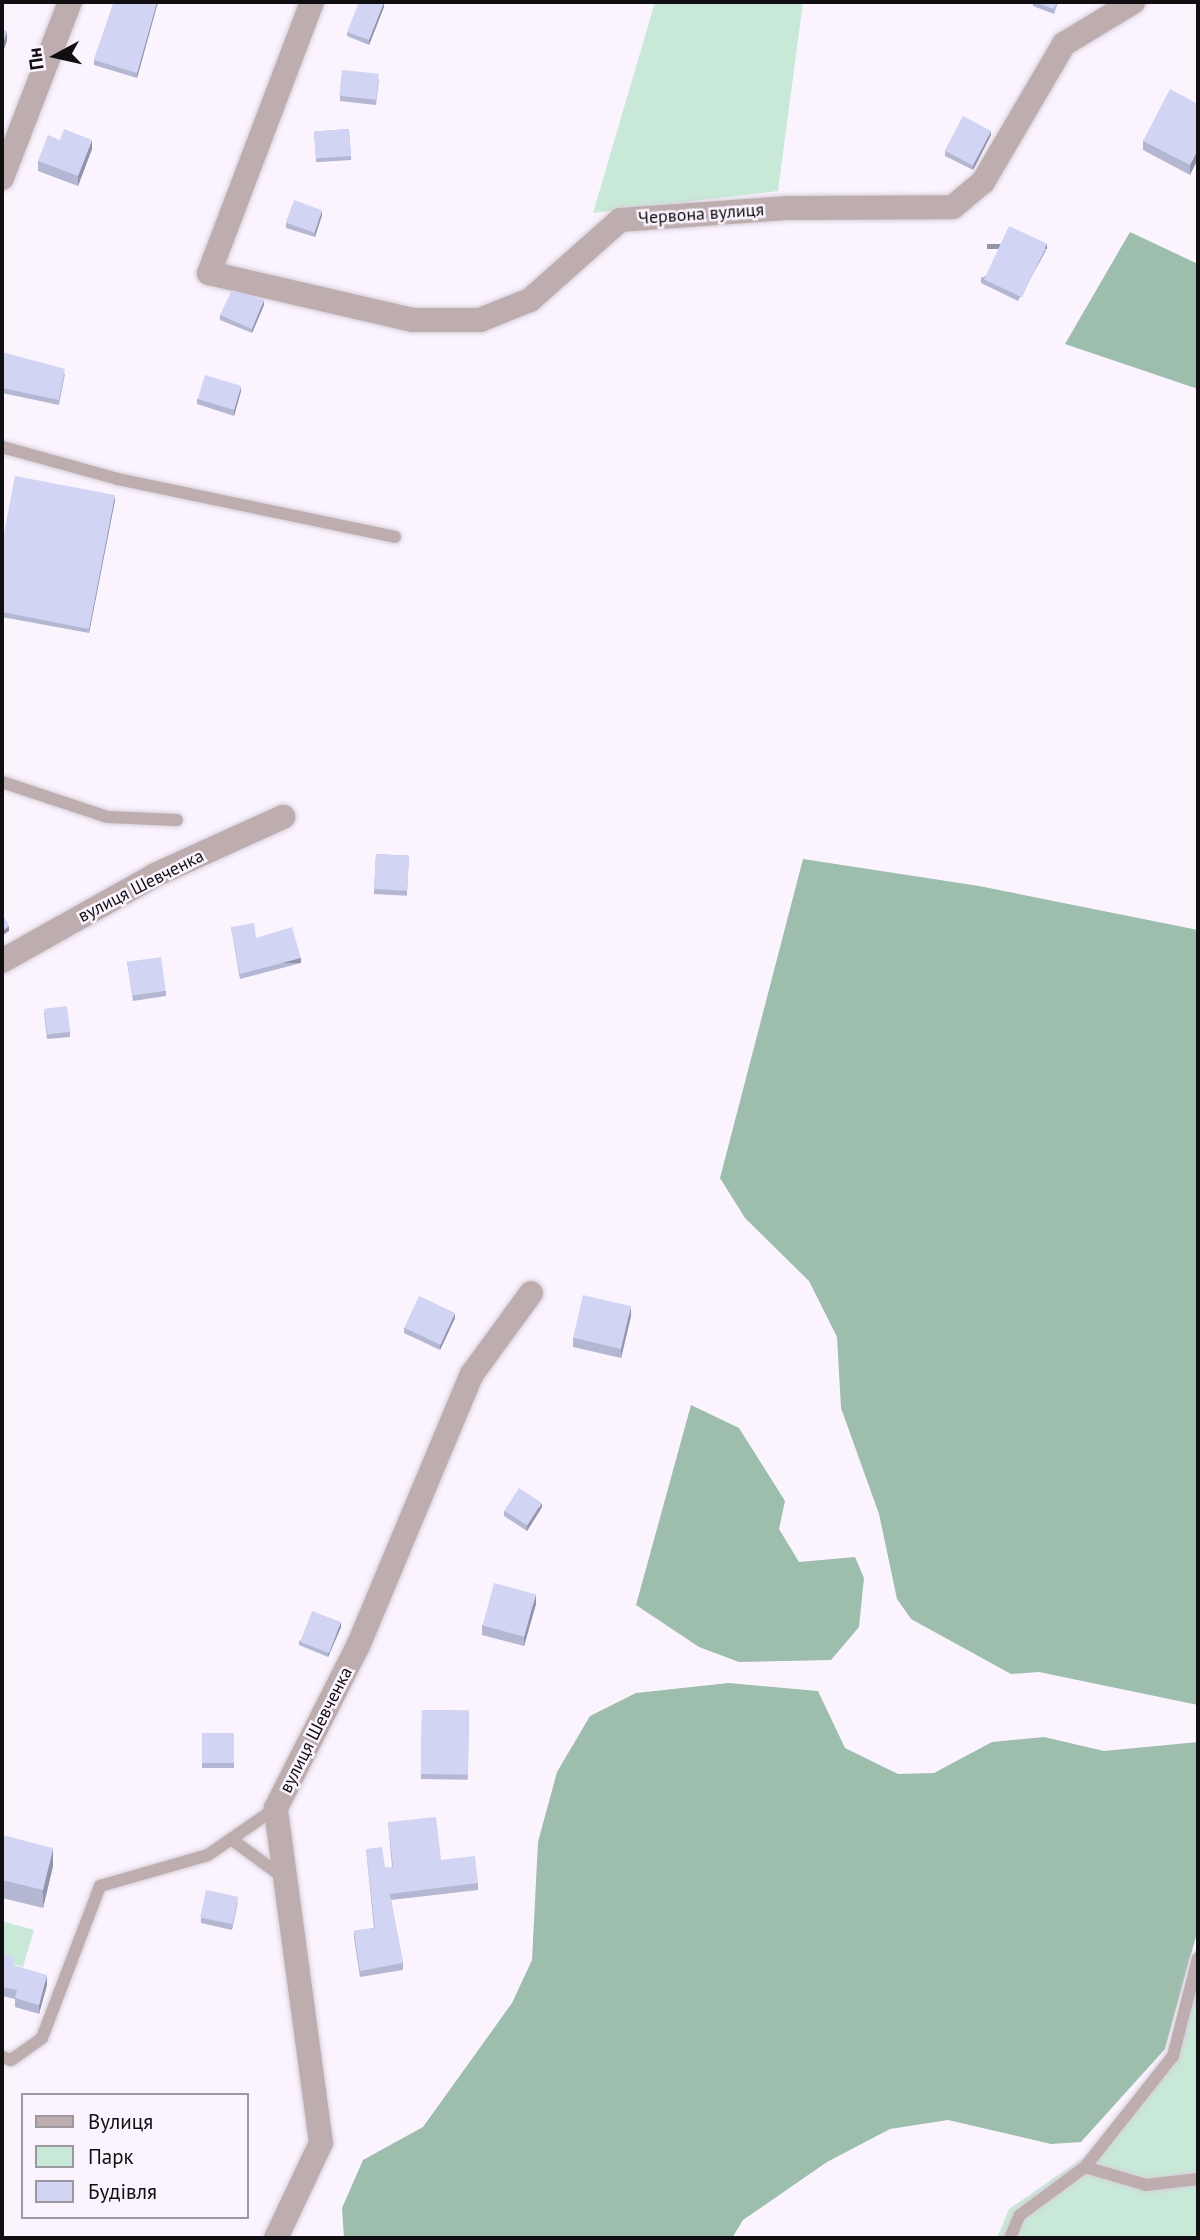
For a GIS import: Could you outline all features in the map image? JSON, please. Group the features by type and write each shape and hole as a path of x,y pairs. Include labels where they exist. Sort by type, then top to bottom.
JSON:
{"street":[{"path":"2,178 70,2"},
{"name":"Червона вулиця","path":"312,2 209,273 414,320 480,320 530,300 620,219 786,208 953,207 983,182 1064,44 1133,2"},
{"name":"вулиця Шевченка","path":"2,961 155,875 283,817"},
{"name":"вулиця Шевченка","path":"276,2238 321,2143 276,1808 358,1646 472,1374 531,1293"}],"lane":[{"path":"2,447 118,479 395,537"},
{"path":"2,782 107,817 177,820"},
{"path":"5,2061 42,2038 100,1886 136,1872 167,1871 231,1839 276,1808"},
{"path":"231,1839 287,1881"},
{"path":"1010,2238 1020,2215 1085,2167 1173,2056 1198,1958"},
{"path":"1085,2167 1146,2185 1198,2179"}],"green space":[{"path":"655,2 803,2 778,191 593,213"},
{"path":"1130,232 1198,264 1198,389 1065,344"},
{"path":"803,859 979,886 1198,930 1198,1705 1039,1672 1011,1674 911,1619 897,1599 879,1514 841,1408 837,1337 809,1281 745,1218 720,1178"},
{"path":"691,1405 739,1428 785,1501 779,1529 799,1562 855,1557 864,1578 859,1627 831,1660 739,1662 699,1647 636,1605"},
{"path":"729,1683 818,1691 845,1748 898,1774 934,1773 992,1742 1044,1737 1104,1751 1198,1742 1198,1929 1165,2049 1081,2142 1051,2144 948,2120 890,2129 827,2162 743,2220 732,2238 344,2238 342,2208 363,2160 423,2127 512,2003 532,1960 538,1842 557,1772 590,1716 636,1693"},
{"path":"2,1921 34,1930 23,1967 2,1961"},
{"path":"1198,1947 1198,2238 997,2238 1009,2209 1089,2154 1169,2054"}],"building":[{"path":"114,2 157,2 137,73 94,60"},
{"path":"359,2 384,2 369,40 347,32"},
{"path":"1034,2 1057,2 1054,9"},
{"path":"2,29 7,31 2,46"},
{"path":"342,70 379,74 376,100 339,96"},
{"path":"1170,89 1198,104 1198,149 1190,165 1143,141"},
{"path":"963,116 991,131 973,165 945,150"},
{"path":"64,129 92,140 78,176 38,161 48,135 60,140"},
{"path":"349,129 351,156 316,158 314,131"},
{"path":"294,200 322,210 314,233 286,223"},
{"path":"1009,226 1047,244 1022,297 984,279"},
{"path":"232,290 264,300 252,329 220,315"},
{"path":"2,352 65,369 59,400 2,388"},
{"path":"205,375 241,386 234,410 198,399"},
{"path":"15,476 115,495 89,629 2,612 2,544"},
{"path":"376,854 409,856 407,891 374,889"},
{"path":"2,913 9,926 2,931"},
{"path":"254,923 256,938 292,927 301,958 240,974 231,927"},
{"path":"161,957 166,991 132,995 127,962"},
{"path":"67,1006 70,1032 47,1035 44,1009"},
{"path":"583,1295 631,1306 621,1349 573,1338"},
{"path":"419,1296 455,1313 440,1345 404,1328"},
{"path":"519,1488 542,1503 527,1525 504,1511"},
{"path":"494,1583 536,1594 524,1637 483,1626"},
{"path":"312,1611 341,1622 329,1653 300,1642"},
{"path":"422,1710 469,1711 468,1775 421,1774"},
{"path":"202,1733 234,1733 234,1763 202,1763"},
{"path":"436,1817 441,1860 475,1856 478,1883 390,1894 403,1963 360,1971 354,1931 375,1928 366,1849 382,1847 385,1867 393,1867 388,1822"},
{"path":"2,1835 53,1848 43,1890 2,1880"},
{"path":"206,1890 238,1897 232,1924 200,1917"},
{"path":"2,1954 15,1957 13,1965 47,1975 39,2005 15,1998 17,1990 2,1987"}]}
